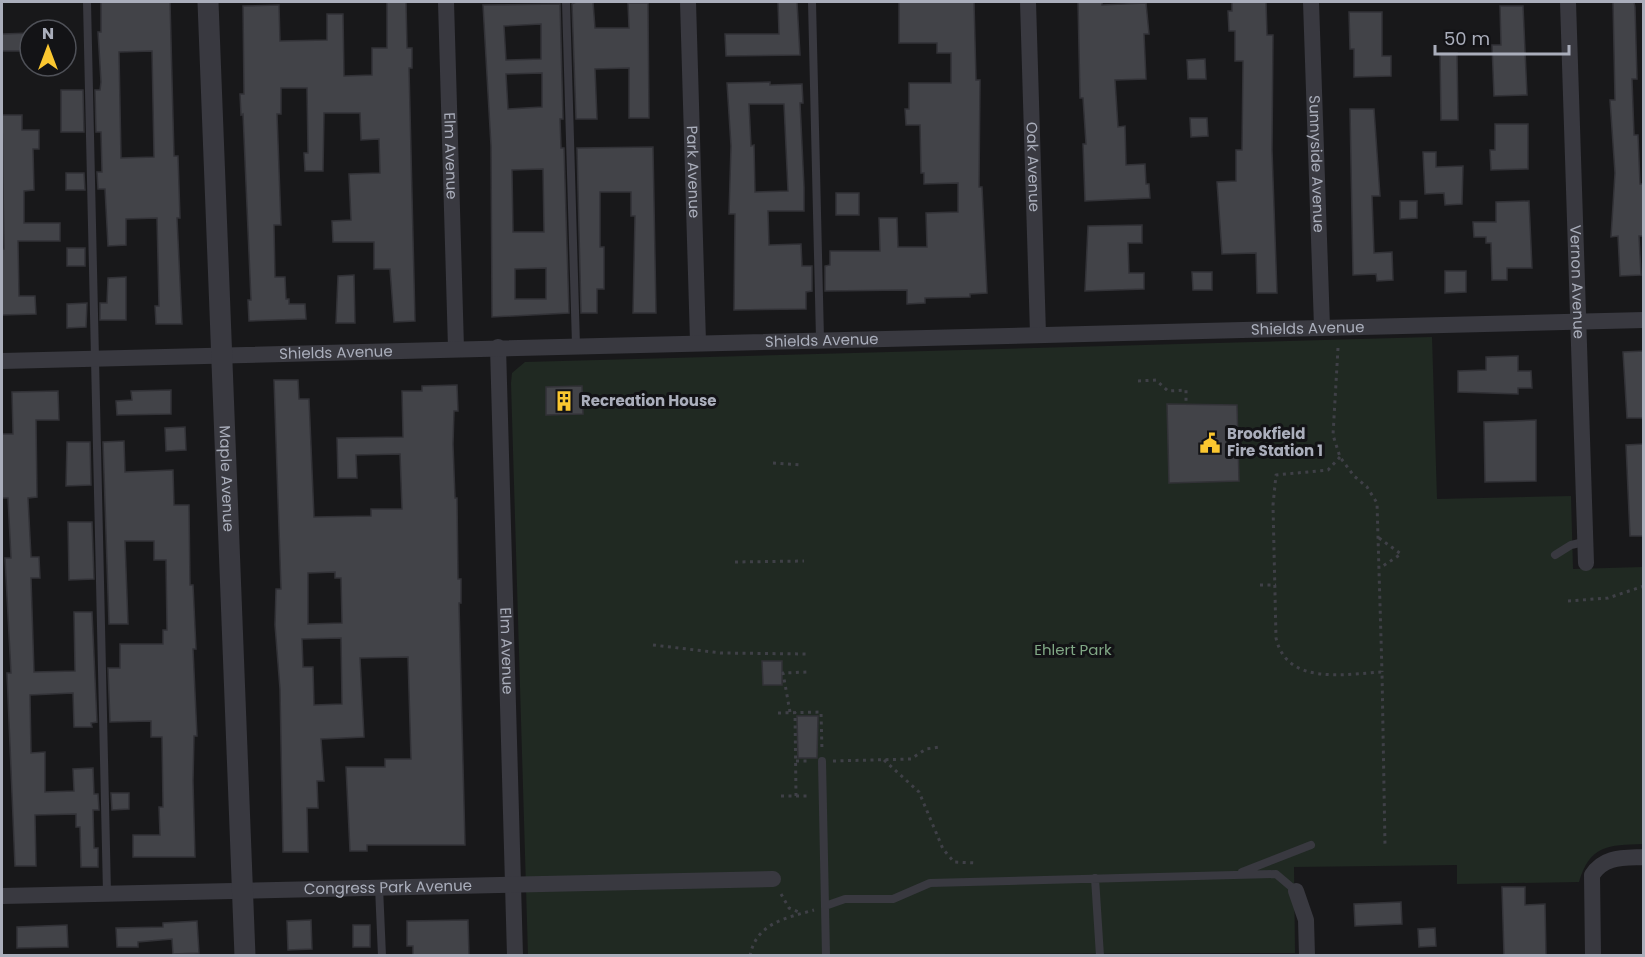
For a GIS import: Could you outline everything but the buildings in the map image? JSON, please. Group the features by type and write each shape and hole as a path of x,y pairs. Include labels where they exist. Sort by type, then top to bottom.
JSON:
{"street":[{"name":"Maple Avenue","path":"208,2 245,956"},
{"name":"Elm Avenue","path":"446,2 456,348"},
{"name":"Park Avenue","path":"688,2 698,342"},
{"name":"Oak Avenue","path":"1028,2 1038,334"},
{"name":"Sunnyside Avenue","path":"1311,2 1322,327"},
{"name":"Vernon Avenue","path":"1568,2 1576,322 1586,563"},
{"name":"Shields Avenue","path":"2,362 456,348 1644,320"},
{"name":"Elm Avenue","path":"498,347 515,956"},
{"path":"1593,956 1592,875 1598,865 1610,860 1644,857"},
{"name":"Congress Park Avenue","path":"2,896 514,883 777,886"},
{"path":"1296,891 1306,920 1307,956"}],"lane":[{"path":"87,2 107,893"},
{"path":"566,2 576,345"},
{"path":"812,2 820,339"},
{"path":"1555,555 1571,545 1584,542"},
{"path":"822,761 826,956"},
{"path":"1236,874 1311,845"},
{"path":"825,906 844,899 893,899 930,883 1276,874 1296,891"},
{"path":"1095,878 1100,956"},
{"path":"380,887 382,956"}],"path":[{"path":"1338,348 1333,435 1340,457 1354,476 1367,487 1377,503 1385,846"},
{"path":"1138,381 1156,380 1168,391 1186,390 1186,404"},
{"path":"1340,457 1328,470 1276,476 1273,505 1279,650 1297,669 1313,674 1382,672"},
{"path":"773,463 801,465"},
{"path":"1379,538 1401,554 1380,568"},
{"path":"735,562 804,561"},
{"path":"1260,585 1276,585"},
{"path":"1568,601 1608,598 1644,586"},
{"path":"653,645 721,653 807,654"},
{"path":"790,712 783,673 807,672"},
{"path":"781,796 796,796 795,712"},
{"path":"778,713 821,712 822,761 911,759 926,749 940,747"},
{"path":"884,760 919,792 943,849 954,862 977,863"},
{"path":"777,886 789,908 802,913"},
{"path":"750,956 756,936 768,925 825,906"}],"green space":[{"name":"Ehlert Park","path":"1432,337 1437,499 1571,496 1573,569 1643,567 1643,844 1602,849 1589,861 1579,882 1457,884 1457,865 1294,867 1295,953 528,955 511,383 512,373 525,362"}],"place":[{"name":"Recreation House","path":"564,401"},
{"name":"Brookfield Fire Station 1","path":"1210,443"}]}
